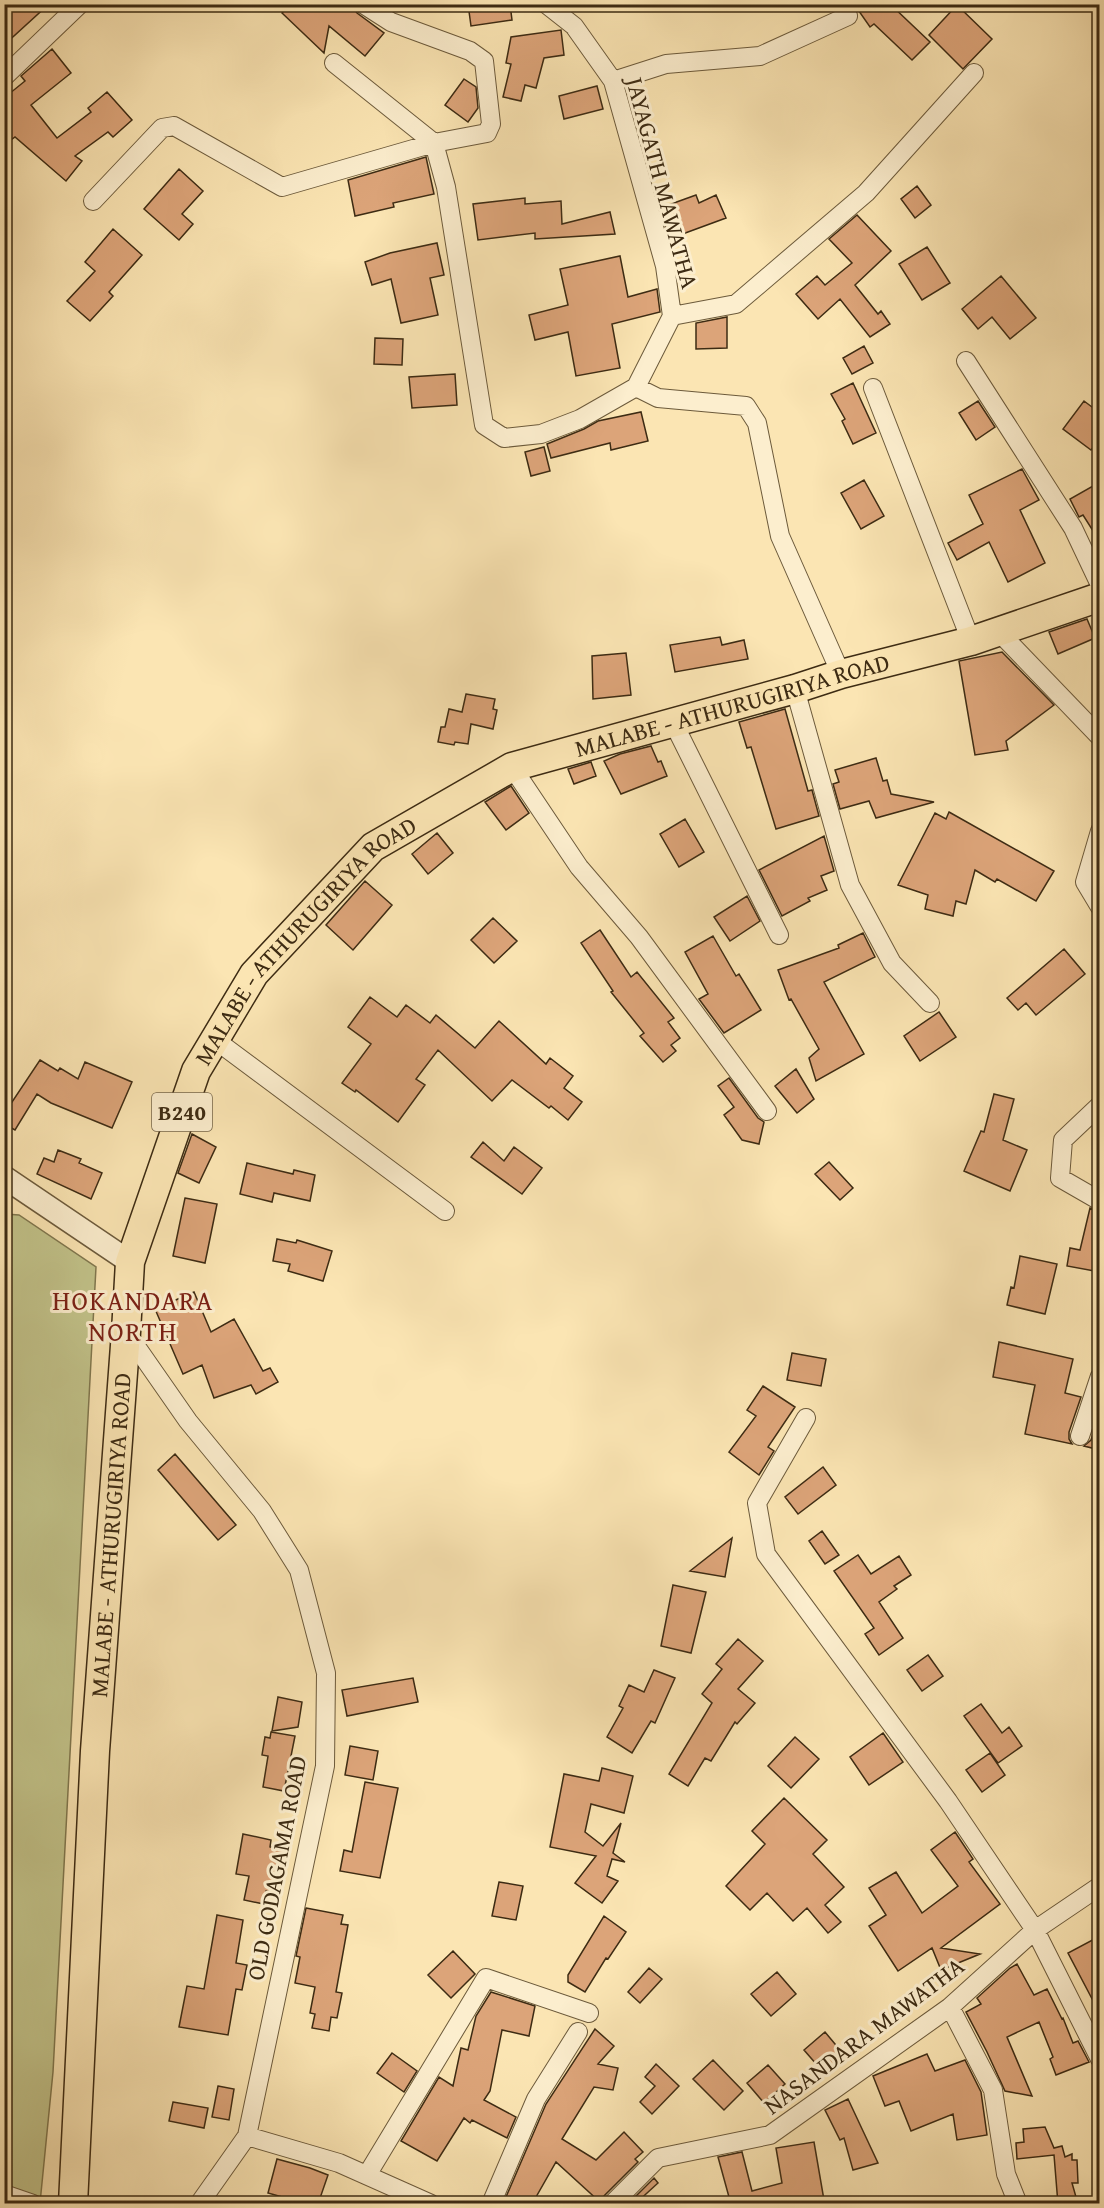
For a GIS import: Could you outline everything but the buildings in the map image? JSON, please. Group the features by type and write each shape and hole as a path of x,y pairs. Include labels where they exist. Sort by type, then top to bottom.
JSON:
{"main road":[{"name":"MALABE - ATHURUGIRIYA ROAD","path":"73,2204 95,1751 130,1262 196,1071 254,974 373,847 512,767 795,689 841,674 971,641 1100,597"}],"street":[{"path":"4,77 80,4"},
{"path":"93,201 162,128 174,126 282,187 434,143 487,133 491,124 484,61 470,51 391,22 363,4"},
{"name":"JAYAGATH MAWATHA","path":"546,4 574,26 613,81 665,266 672,316 636,387"},
{"path":"613,81 666,64 760,56 848,16"},
{"path":"334,63 434,143 446,187 484,425 504,438 541,434 580,419 636,387 658,398 746,406 757,423 780,536 841,674"},
{"path":"672,316 736,304 866,193 975,73"},
{"path":"966,362 1073,528 1100,585"},
{"path":"873,388 971,641"},
{"path":"999,632 1100,737"},
{"path":"795,689 850,885 892,963 930,1003"},
{"path":"673,722 779,935"},
{"path":"512,767 579,867 639,937 767,1111"},
{"path":"1100,831 1085,882 1100,907"},
{"path":"214,1039 445,1211"},
{"path":"1100,1105 1063,1140 1060,1179 1100,1201"},
{"path":"4,1177 130,1262"},
{"name":"OLD GODAGAMA ROAD","path":"126,1332 188,1421 262,1511 299,1570 326,1673 325,1766 247,2136 199,2204"},
{"path":"1080,1436 1100,1376"},
{"path":"806,1418 757,1503 766,1554 948,1801 1035,1930 1100,2060"},
{"name":"NASANDARA MAWATHA","path":"612,2204 658,2158 770,2135 950,2007 1035,1930 1100,1886"},
{"path":"367,2175 486,1978 589,2013"},
{"path":"950,2007 993,2090 1006,2174 1018,2204"},
{"path":"491,2204 536,2099 578,2032"},
{"path":"247,2136 339,2163 431,2204"},
{"path":"4,2194 33,2204"}],"green space":[{"path":"5,1214 19,1215 96,1267 53,2072 40,2203 5,2204"}],"district":[{"name":"HOKANDARA NORTH","path":"133,1316"}]}
